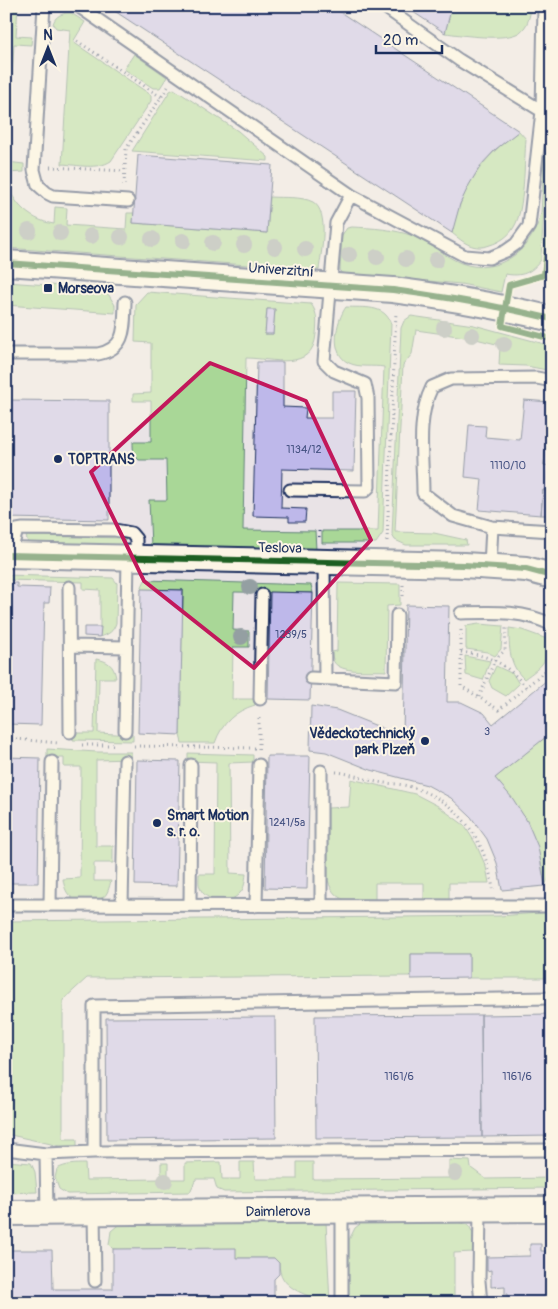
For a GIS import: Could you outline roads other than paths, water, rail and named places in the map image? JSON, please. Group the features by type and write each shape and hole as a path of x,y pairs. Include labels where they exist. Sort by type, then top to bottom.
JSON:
{"street":[{"name":"Univerzitní","path":"6,263 330,286 451,297 505,307 552,319"},
{"name":"Teslova","path":"8,555 490,566 526,569 552,576"},
{"name":"Daimlerova","path":"6,1213 552,1209"}],"lane":[{"path":"44,6 34,166 38,185 51,195 125,201"},
{"path":"78,6 351,195 465,256 489,258 506,252 516,244 529,226 542,111 544,6"},
{"path":"383,6 459,60 542,111"},
{"path":"290,490 365,491 369,487 368,398 365,384 334,371 324,361 336,223 351,195"},
{"path":"6,354 98,354 109,352 118,343 124,330 125,302"},
{"path":"552,381 537,378 451,379 432,387 426,400 422,418 423,493 453,516 492,527 552,531"},
{"path":"490,566 492,527"},
{"path":"125,731 126,647 132,558"},
{"path":"324,562 325,678"},
{"path":"70,586 70,732"},
{"path":"260,699 264,676 262,595"},
{"path":"461,613 506,612 542,620 552,625"},
{"path":"311,678 396,682 397,616"},
{"path":"70,646 126,647"},
{"path":"122,905 124,761"},
{"path":"50,905 52,762"},
{"path":"190,905 191,765"},
{"path":"256,906 258,765"},
{"path":"321,770 321,906"},
{"path":"6,905 552,906"},
{"path":"94,1152 94,1006 552,998"},
{"path":"6,1149 46,1154 94,1152 552,1150"},
{"path":"46,1154 47,1213"},
{"path":"480,1210 479,1281 481,1303"},
{"path":"342,1211 342,1303"},
{"path":"94,1212 96,1281"}],"place":[{"name":"Morseova","path":"48,288"},
{"name":"TOPTRANS","path":"58,459"},
{"name":"Vědeckotechnický park Plzeň","path":"425,741"},
{"name":"Smart Motion s. r. o.","path":"157,823"}]}
